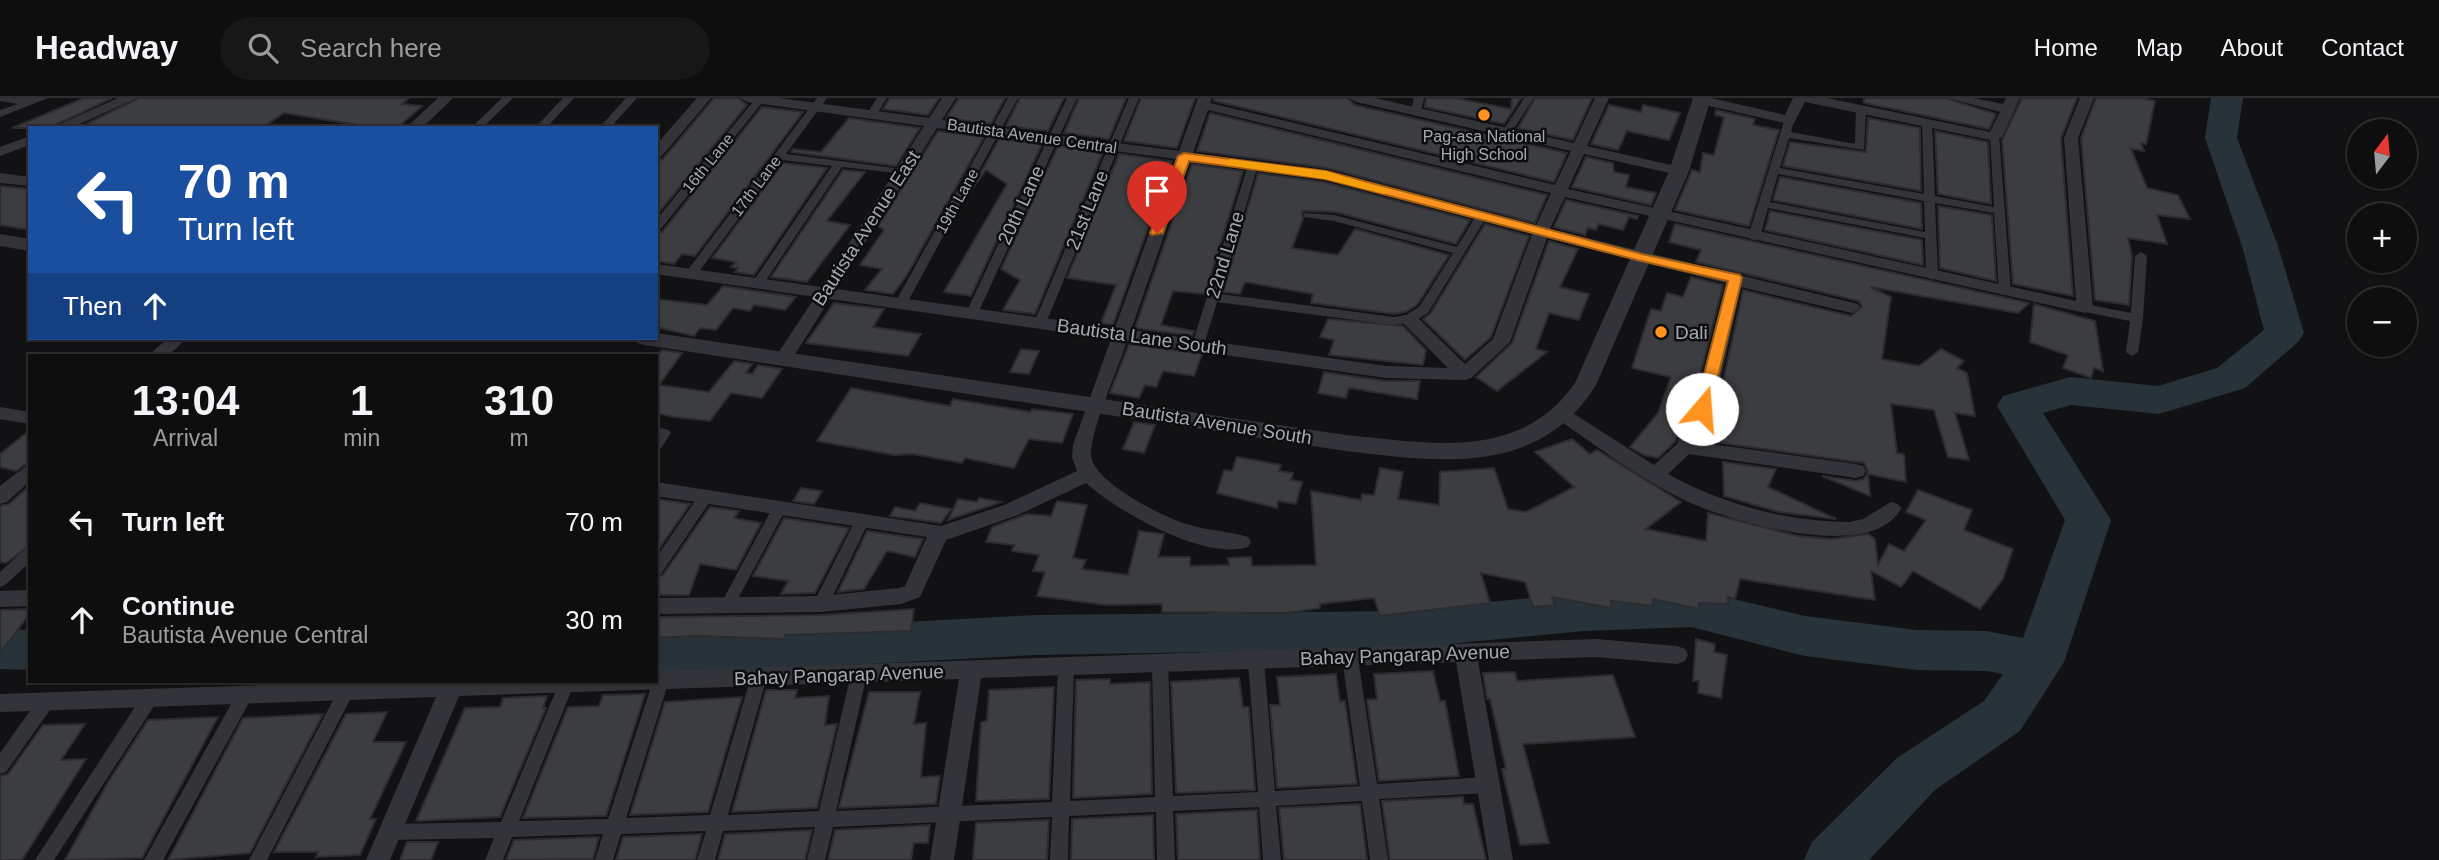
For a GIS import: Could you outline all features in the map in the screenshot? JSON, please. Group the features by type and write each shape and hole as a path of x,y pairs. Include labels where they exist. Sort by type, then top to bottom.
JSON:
{"street":[{"path":"0,98 31,103"},
{"path":"0,114 43,98"},
{"path":"63,126 130,98"},
{"path":"415,126 446,98"},
{"path":"478,126 508,98"},
{"path":"542,126 569,98"},
{"path":"606,126 632,98"},
{"path":"658,152 704,98"},
{"path":"871,114 882,98"},
{"name":"Bautista Avenue East","path":"784,358 823,292 949,98"},
{"name":"19th Lane","path":"901,303 1013,98"},
{"name":"20th Lane","path":"972,313 1072,98"},
{"name":"21st Lane","path":"1040,323 1134,98"},
{"path":"1356,98 1418,105 1507,132 1679,171"},
{"path":"1409,319 1465,374 1501,342 1558,190 1602,98"},
{"path":"1754,237 1787,127 1801,98"},
{"path":"1807,98 1995,137"},
{"path":"1955,98 2010,103 1995,137 2005,292"},
{"path":"2085,308 2071,138 2087,98"},
{"name":"Bautista Avenue Central","path":"756,99 818,103 934,123 1326,175 1641,258"},
{"name":"16th Lane","path":"658,225 756,99"},
{"path":"1702,99 1860,148 1861,109"},
{"name":"Bautista Avenue South","path":"658,340 1346,443 1435,452 1473,450 1506,444 1535,433 1562,414 1585,385 1679,171 1702,99"},
{"path":"1241,542 1204,538 1164,526 1136,511 1088,474 1081,456 1120,334 1204,102 1754,237 2137,318"},
{"name":"17th Lane","path":"691,274 818,103"},
{"path":"1927,123 1932,276"},
{"path":"0,152 28,141"},
{"path":"779,156 902,172"},
{"path":"758,283 839,164"},
{"name":"22nd Lane","path":"1198,345 1253,165"},
{"path":"1774,170 2000,211"},
{"path":"0,178 28,182"},
{"path":"1764,204 1930,236"},
{"path":"1308,215 1334,218 1460,251"},
{"path":"1212,297 1394,321 1409,319 1424,310 1481,216"},
{"path":"0,240 28,245"},
{"path":"2132,352 2141,256"},
{"path":"1641,258 1735,278 1852,308"},
{"name":"Bautista Lane South","path":"658,269 1385,372 1465,374"},
{"path":"1656,474 1685,447 1712,381 1735,278"},
{"path":"159,354 176,340"},
{"path":"1562,414 1656,474 1730,510 1822,527 1859,530 1875,525 1891,509"},
{"path":"3,417 28,418"},
{"path":"1685,447 1856,471"},
{"path":"0,497 28,472"},
{"path":"658,606 821,604 901,596 913,591 938,535 1011,510 1088,474"},
{"path":"658,489 933,530 938,535"},
{"path":"658,567 706,496"},
{"path":"728,604 780,507"},
{"path":"821,604 863,519"},
{"path":"0,581 28,554"},
{"path":"0,598 28,598"},
{"name":"Bahay Pangarap Avenue","path":"658,681 1596,649 1677,655"},
{"path":"1466,654 1501,860"},
{"path":"1350,657 1379,860"},
{"path":"1255,661 1272,860"},
{"path":"1160,664 1166,860"},
{"path":"1059,860 1066,667"},
{"path":"942,860 971,670"},
{"path":"816,860 859,674"},
{"path":"706,860 759,677"},
{"path":"604,860 661,681"},
{"name":"Bahay Pangarap Avenue","path":"0,703 598,683"},
{"path":"495,860 566,684"},
{"path":"378,860 451,688"},
{"path":"258,860 346,692"},
{"path":"153,860 245,695"},
{"path":"44,860 150,698"},
{"path":"0,767 46,702"},
{"path":"390,832 507,830 615,824 715,824 949,814 1267,799 1487,785"}],"lane":[{"path":"1507,132 1529,98"}],"building":[{"path":"84,98 112,98 53,126 12,128"},
{"path":"139,98 409,98 402,104 422,106 399,126 365,126 284,113 265,126 82,126"},
{"path":"714,98 738,98 747,105 658,214 658,160 663,159"},
{"path":"890,98 939,98 928,115 883,109"},
{"path":"959,98 1005,98 991,124 946,118"},
{"path":"1020,98 1064,98 1048,131 1006,126"},
{"path":"1079,98 1126,98 1109,139 1064,133"},
{"path":"1141,98 1195,98 1177,148 1124,141"},
{"path":"1214,98 1347,98 1355,105 1567,153 1554,182 1214,101"},
{"name":"Pag-asa National High School","path":"1426,98 1455,98 1511,109 1512,98 1521,98 1504,124 1425,107"},
{"path":"1535,98 1592,98 1573,140 1518,128"},
{"path":"1864,98 1945,98 1996,114 1989,129 1864,103"},
{"path":"2022,98 2077,98 2061,138 2073,296 2013,284 2002,140"},
{"path":"2096,98 2142,98 2155,101 2146,144 2141,143 2144,151 2131,149 2147,188 2178,195 2190,219 2157,215 2167,244 2128,238 2132,256 2129,305 2095,300 2081,138"},
{"path":"1609,105 1641,112 1643,105 1680,113 1669,140 1627,131 1618,150 1591,144"},
{"path":"762,107 803,112 695,256 682,254 674,264 658,261 658,233 662,232"},
{"path":"1716,110 1755,119 1753,125 1779,130 1749,226 1675,210 1692,170 1700,172 1703,153 1714,155 1724,117 1715,115"},
{"path":"1210,113 1547,195 1535,223 1327,168 1197,151"},
{"path":"849,118 920,128 896,166 791,152 793,149 821,152"},
{"path":"1868,118 1920,128 1921,191 1783,166 1790,142 1866,152"},
{"path":"938,131 984,137 907,275 893,294 865,290 882,269 860,265 884,230 878,226"},
{"path":"1935,131 1988,142 1991,204 1938,194"},
{"path":"999,139 1042,144 971,296 944,292 1007,184 986,170 970,192"},
{"path":"1058,146 1103,152 1035,314 1003,310 1020,280 1001,269"},
{"path":"1119,154 1172,161 1113,325 1101,323 1116,285 1067,278"},
{"path":"1586,157 1613,163 1614,172 1629,175 1626,187 1656,193 1651,205 1572,187"},
{"path":"783,163 827,168 754,275 735,272 738,268 731,267 736,262 712,258"},
{"path":"1192,164 1243,171 1205,294 1173,291 1161,325 1194,331 1192,336 1135,328"},
{"path":"843,170 865,172 827,221 850,225 807,282 771,277"},
{"path":"1258,173 1324,182 1470,220 1456,244 1335,212 1302,211 1303,219 1292,248 1338,255 1355,229 1449,255 1417,305 1405,312 1394,314 1311,303 1313,294 1245,282 1240,294 1223,292"},
{"path":"1780,177 1921,203 1922,229 1773,200"},
{"path":"0,186 28,189 28,230 0,225"},
{"path":"1566,200 1638,216 1637,219 1629,217 1623,230 1599,224 1596,230 1588,228 1585,235 1554,227"},
{"path":"1938,206 1992,215 1996,281 1940,268"},
{"path":"1770,211 1922,240 1923,265 1765,230"},
{"path":"1485,224 1529,236 1491,337 1465,360 1423,319 1430,314"},
{"path":"1675,224 2029,303 2018,313 1870,287 1891,297 1882,359 1919,366 1941,349 1964,361 1957,368 1967,373 1975,416 1955,413 1969,460 1948,457 1934,410 1891,404 1897,453 1904,454 1906,482 1868,474 1870,496 1822,476 1856,481 1864,479 1868,472 1864,463 1700,440 1723,382 1743,290 1851,316 1862,307 1859,301 1696,262 1701,250 1669,242"},
{"path":"1549,241 1578,249 1560,287 1589,294 1579,320 1549,313 1536,349 1547,352 1497,391 1476,377 1512,343"},
{"path":"1691,277 1723,285 1699,380 1675,442 1658,458 1644,455 1630,447 1658,413 1671,377 1632,368 1651,309 1661,311 1667,293 1683,297"},
{"path":"723,286 796,297 785,310 754,305 750,311 733,308 716,330 700,328 694,336 658,327 658,299 707,305"},
{"path":"834,303 884,309 873,327 921,334 908,356 806,343"},
{"path":"2034,304 2095,321 2103,371 2094,368 2091,378 2063,368 2068,355 2030,342"},
{"path":"1328,319 1403,326 1426,350 1423,365 1329,355 1334,340 1320,337"},
{"path":"1129,344 1202,354 1194,376 1163,371 1156,387 1145,385 1139,398 1110,393"},
{"path":"1021,349 1039,351 1029,374 1010,372"},
{"path":"662,350 682,353 659,385 709,392 734,361 752,364 746,373 752,374 758,365 782,369 762,398 731,393 710,421 674,417 658,413 658,355"},
{"path":"1324,372 1386,381 1420,381 1417,399 1349,388 1346,398 1318,393"},
{"path":"851,388 950,406 953,399 1031,412 1032,409 1073,414 1062,443 1029,439 1014,468 965,458 962,463 913,454 894,455 817,441"},
{"path":"1134,422 1155,425 1144,453 1123,449"},
{"path":"28,432 28,462 16,471 0,467 0,454"},
{"path":"1572,439 1590,454 1597,450 1681,502 1646,529 1706,541 1708,513 1798,536 1831,539 1868,534 1875,539 1878,565 1889,544 1904,551 1926,520 1906,512 1918,490 1972,510 1964,530 2013,549 2003,579 1980,609 1913,571 1901,587 1871,571 1875,600 1740,579 1735,599 1727,597 1729,604 1699,603 1699,609 1653,599 1652,606 1611,601 1611,608 1552,597 1555,605 1533,607 1525,582 1481,573 1490,603 1380,616 1374,598 1320,604 1320,608 1287,613 1162,612 1162,604 1105,605 1037,596 1045,572 1033,571 1039,555 1012,551 1014,545 986,542 992,527 1027,514 1051,516 1057,501 1087,505 1073,558 1086,560 1082,569 1128,575 1139,531 1164,534 1158,557 1190,557 1190,566 1229,565 1228,558 1251,557 1252,566 1316,565 1311,491 1361,500 1362,494 1374,495 1380,468 1403,472 1398,499 1439,505 1440,472 1494,468 1508,509 1526,512 1574,487 1535,452"},
{"path":"1237,457 1281,465 1279,471 1293,473 1291,480 1302,482 1296,504 1278,501 1277,508 1217,493 1224,470 1232,471"},
{"path":"1723,462 1776,469 1768,487 1836,519 1779,512 1724,496"},
{"path":"28,487 28,546 6,563 0,562 0,506 9,504"},
{"path":"801,488 822,491 814,504 793,501"},
{"path":"979,498 1001,502 948,520 958,499 977,502"},
{"path":"658,499 690,504 658,550"},
{"path":"920,503 951,509 941,523 890,516 895,507 915,511"},
{"path":"710,507 739,511 734,518 761,523 736,570 700,564 689,595 658,595 658,577 663,575"},
{"path":"784,518 849,528 815,593 781,594 788,581 753,576"},
{"path":"867,531 923,539 915,557 887,551 864,589 838,592"},
{"path":"28,609 28,617 0,653 0,610"},
{"path":"914,609 911,631 785,635 784,639 696,636 658,638 658,617 821,615"},
{"path":"1696,639 1715,644 1714,652 1727,655 1721,698 1698,693 1699,681 1693,681"},
{"path":"1433,671 1440,701 1445,701 1459,776 1379,781 1367,700 1377,699 1374,674"},
{"path":"1515,672 1517,681 1613,675 1635,737 1523,744 1549,843 1520,845 1502,769 1506,769 1490,699 1487,699 1483,673"},
{"path":"1336,674 1340,702 1345,701 1357,784 1277,788 1270,705 1280,705 1277,677"},
{"path":"1239,678 1243,707 1249,707 1255,790 1176,793 1171,682"},
{"path":"1110,679 1110,684 1150,682 1152,794 1073,798 1076,680"},
{"path":"1054,687 1049,799 976,801 981,722 987,721 989,690"},
{"path":"766,690 797,690 795,698 829,696 825,725 837,724 817,808 732,812"},
{"path":"869,692 920,692 914,724 926,723 921,777 940,776 936,804 839,808"},
{"path":"645,694 606,816 523,818 568,707 599,706 603,695"},
{"path":"547,696 543,708 546,708 500,817 416,821 465,708 500,707 503,698"},
{"path":"742,697 708,812 630,815 665,702"},
{"path":"387,712 373,742 406,742 370,819 376,819 360,855 316,857 318,852 274,852 346,714"},
{"path":"323,714 250,853 168,860 243,718"},
{"path":"218,717 142,858 65,860 107,784 148,720"},
{"path":"85,724 61,760 86,759 22,860 0,860 0,776 8,774 43,725"},
{"path":"1463,797 1464,804 1473,804 1486,860 1390,860 1382,801"},
{"path":"1360,804 1367,860 1284,860 1279,808"},
{"path":"1257,810 1260,860 1178,860 1176,814"},
{"path":"1153,815 1154,860 1071,860 1072,819"},
{"path":"1049,820 1047,860 973,860 976,823"},
{"path":"930,825 928,843 914,843 911,860 828,860 835,830"},
{"path":"812,830 805,860 718,860 725,834"},
{"path":"702,834 695,860 616,860 623,837"},
{"path":"599,837 593,859 506,860 514,840"},
{"path":"407,842 438,842 431,860 400,860"}],"waterway":[{"path":"2039,662 2088,520 2018,406 2070,391 2159,400 2231,378 2284,333 2260,246 2221,138 2227,98"},
{"path":"658,655 1037,635 1396,630 1584,612 1691,608 1805,636 1917,650 1986,651 2039,662"},
{"path":"0,649 28,650"},
{"path":"1832,860 1916,774 2002,716 2039,662"}],"slow traffic":[{"path":"1230,162 1326,175 1384,190"}],"place":[{"name":"Pag-asa National High School","path":"1484,115"},
{"name":"Dali","path":"1661,332"}],"route":[{"path":"1157,233 1184,156 1326,175 1641,258 1735,278 1712,381 1702,409"}]}
